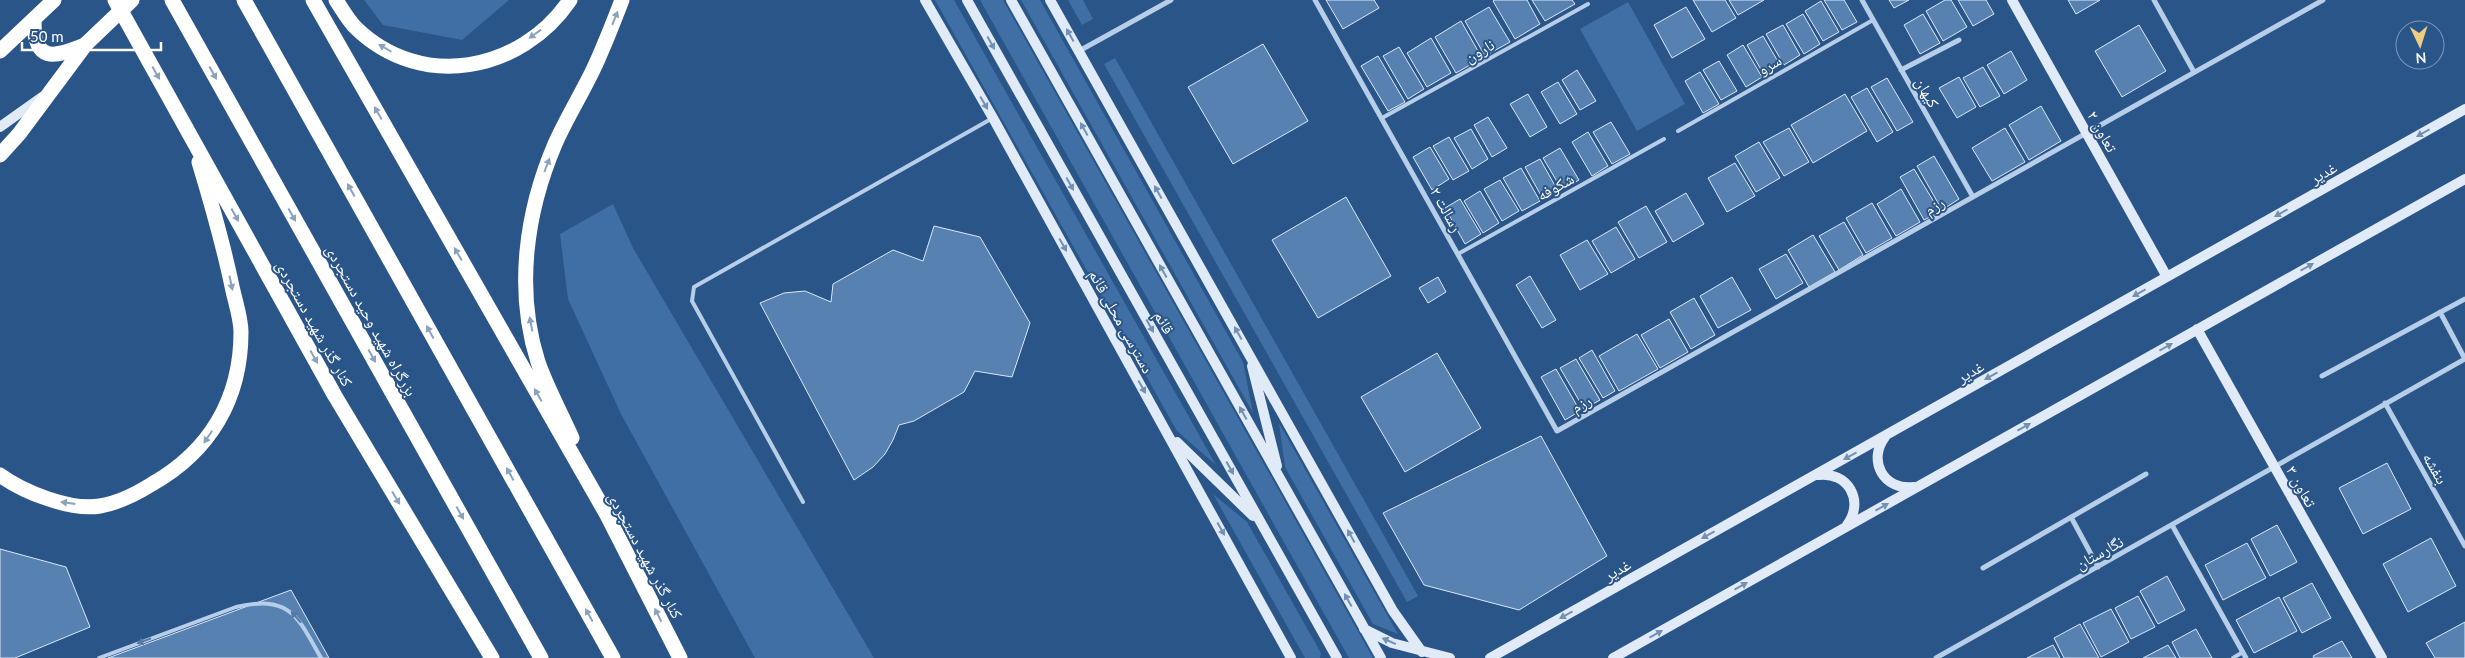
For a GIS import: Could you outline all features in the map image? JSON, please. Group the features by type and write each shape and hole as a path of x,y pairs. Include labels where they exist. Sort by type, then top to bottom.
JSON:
{"highway":[{"path":"0,51 54,0"},
{"name":"کنار گذر شهید دستجردی","path":"115,0 335,396 492,658"},
{"path":"0,155 19,134 86,44 132,0"},
{"name":"بزرگراه شهید وحید دستجردی","path":"172,0 542,658"},
{"path":"244,0 613,658"},
{"name":"کنار گذر شهید دستجردی","path":"314,0 606,515 680,658"},
{"path":"336,0 356,28 382,47 410,62 435,67 464,66 490,60 514,50 544,28 570,0"},
{"path":"606,515 538,362 529,314 525,269 529,230 539,185 556,142 594,69 622,0"},
{"path":"34,20 36,46 50,56 61,54 86,44"},
{"path":"0,475 36,496 65,503 99,506 132,496 161,479 190,457 206,441 228,404 238,372 241,330 220,232 191,134"}],"main road":[{"name":"دسترسی محلی قائم","path":"925,0 993,118 1291,658"},
{"name":"قائم","path":"967,0 1337,658"},
{"name":"قائم","path":"1011,0 1381,658"},
{"path":"1050,0 1393,611 1422,652"},
{"name":"تعاون ۲","path":"2012,0 2167,277"},
{"path":"0,128 54,88"},
{"name":"غدیر","path":"1490,658 2465,109"},
{"path":"1613,658 2465,179"},
{"name":"تعاون ۳","path":"2197,329 2382,658"},
{"path":"1249,354 1280,479"},
{"path":"1892,432 1880,446 1878,464 1881,473 1895,486 1913,488 1922,484"},
{"path":"1169,435 1261,524"},
{"path":"1810,478 1819,475 1838,477 1852,490 1855,498 1853,517 1840,531"},
{"path":"1364,629 1392,643 1450,658"},
{"path":"1328,658 1330,647"}],"street":[{"path":"1079,51 1171,0"},
{"name":"رسالت ۲","path":"1315,0 1557,431"},
{"name":"کیهان","path":"1862,0 1972,197"},
{"path":"2154,0 2194,72"},
{"name":"رزم","path":"1557,431 2323,0"},
{"path":"1901,70 1959,40"},
{"path":"2322,376 2465,299"},
{"path":"2440,312 2465,359"},
{"name":"نگارستان","path":"1936,658 2465,359"},
{"name":"بنفشه","path":"2385,403 2465,546"},
{"path":"1983,568 2146,474"},
{"path":"2071,517 2098,567"},
{"path":"2172,526 2246,658"}],"lane":[{"name":"نارون","path":"1382,118 1588,4"},
{"name":"سرو","path":"1678,131 1873,20"},
{"path":"803,502 692,301 694,287 993,118"},
{"name":"شکوفه","path":"1458,254 1664,139"},
{"path":"98,658 236,607 255,603 272,603 290,610 302,624 321,658"},
{"path":"2233,658 2243,652"}],"shaded area":[{"path":"364,0 509,0 462,40 383,25"},
{"path":"935,0 954,0 1216,465 1177,431"},
{"path":"980,0 1003,0 1373,658 1349,658"},
{"path":"1021,0 1040,0 1243,362 1253,413"},
{"path":"1068,0 1083,0 1093,19 1082,25"},
{"path":"1628,2 1685,104 1637,131 1580,29"},
{"path":"1115,58 1418,596 1407,602 1104,64"},
{"path":"613,204 633,248 874,658 755,658 621,414 568,299 560,234"},
{"path":"1279,423 1398,634 1373,624 1285,467"},
{"path":"1213,494 1247,522 1321,653 1320,658 1305,658"}],"building":[{"path":"1326,0 1374,0 1379,8 1343,29"},
{"path":"1527,0 1540,24 1515,39 1493,1"},
{"path":"1532,0 1572,0 1575,4 1545,21"},
{"path":"1693,0 1725,0 1736,18 1712,32"},
{"path":"1729,0 1764,0 1738,15"},
{"path":"1824,0 1844,0 1857,22 1842,30"},
{"path":"1889,0 1909,0 1894,8"},
{"path":"1945,0 1951,0 1967,27 1943,41 1926,11"},
{"path":"1958,0 1986,0 1994,14 1973,26"},
{"path":"2068,0 2100,0 2076,14"},
{"path":"1821,1 1839,32 1823,41 1805,11"},
{"path":"1489,7 1510,42 1485,56 1465,21"},
{"path":"1686,7 1705,39 1672,58 1654,25"},
{"path":"1803,14 1820,44 1804,54 1786,24"},
{"path":"1923,14 1940,43 1920,54 1904,25"},
{"path":"1461,21 1482,58 1456,73 1435,37"},
{"path":"1783,25 1800,55 1784,65 1766,34"},
{"path":"2139,25 2166,71 2122,97 2095,51"},
{"path":"1763,36 1780,65 1764,75 1747,45"},
{"path":"1431,38 1451,73 1427,87 1407,53"},
{"path":"1263,44 1308,121 1233,164 1188,87"},
{"path":"1743,45 1762,77 1746,87 1727,55"},
{"path":"1399,47 1424,89 1408,99 1383,56"},
{"path":"2011,51 2027,80 2004,94 1987,65"},
{"path":"1378,56 1405,102 1388,111 1361,66"},
{"path":"1719,61 1737,91 1721,100 1703,70"},
{"path":"1983,67 2000,96 1980,107 1963,78"},
{"path":"1577,70 1596,101 1580,110 1562,80"},
{"path":"1700,72 1719,104 1703,113 1685,81"},
{"path":"1959,77 1976,107 1957,118 1939,88"},
{"path":"1887,78 1913,122 1897,131 1871,87"},
{"path":"1558,82 1577,114 1560,124 1541,92"},
{"path":"1867,88 1893,132 1877,142 1851,97"},
{"path":"1528,94 1547,127 1530,137 1510,104"},
{"path":"1845,94 1867,131 1813,163 1791,125"},
{"path":"2041,106 2061,141 2029,160 2009,125"},
{"path":"1488,117 1507,148 1492,157 1474,125"},
{"path":"1611,122 1630,154 1612,164 1593,132"},
{"path":"1789,128 1809,162 1784,176 1763,142"},
{"path":"2005,128 2025,162 1992,181 1972,148"},
{"path":"1471,129 1488,159 1472,169 1454,138"},
{"path":"1588,132 1608,166 1592,176 1572,142"},
{"path":"1449,137 1469,171 1453,180 1433,146"},
{"path":"1759,142 1780,178 1756,192 1735,156"},
{"path":"1430,147 1449,179 1432,190 1413,157"},
{"path":"1560,148 1579,180 1562,190 1543,158"},
{"path":"1934,156 1959,199 1942,210 1917,166"},
{"path":"1540,159 1558,191 1543,199 1525,167"},
{"path":"1735,163 1755,196 1727,212 1708,178"},
{"path":"1521,168 1540,201 1522,211 1503,178"},
{"path":"1914,169 1940,212 1924,220 1900,177"},
{"path":"1500,180 1519,211 1502,221 1484,189"},
{"path":"1901,189 1920,222 1896,236 1877,204"},
{"path":"1480,191 1499,223 1483,233 1464,201"},
{"path":"1686,193 1704,224 1673,242 1655,211"},
{"path":"1346,197 1391,276 1318,318 1272,240"},
{"path":"1460,199 1481,234 1465,244 1445,208"},
{"path":"1872,203 1892,238 1866,253 1846,218"},
{"path":"1646,206 1667,242 1639,258 1618,222"},
{"path":"1844,222 1863,255 1839,270 1819,236"},
{"path":"934,226 980,237 1030,323 1012,377 975,371 964,392 914,421 899,425 885,454 873,467 854,480 760,303 784,293 805,291 831,302 833,284 893,250 923,261"},
{"path":"1616,227 1635,259 1611,273 1592,241"},
{"path":"1813,235 1835,272 1809,287 1788,250"},
{"path":"1587,240 1608,274 1580,290 1560,255"},
{"path":"1786,254 1803,283 1776,299 1759,269"},
{"path":"1530,276 1556,320 1542,328 1516,285"},
{"path":"1438,277 1446,292 1428,303 1419,288"},
{"path":"1732,277 1751,310 1718,328 1700,296"},
{"path":"1694,298 1715,335 1691,349 1670,312"},
{"path":"1669,319 1688,352 1660,368 1641,335"},
{"path":"1637,334 1658,369 1619,391 1599,356"},
{"path":"1592,350 1615,391 1603,398 1579,358"},
{"path":"1437,353 1481,428 1405,472 1361,397"},
{"path":"1576,359 1600,400 1584,409 1560,368"},
{"path":"1556,369 1580,411 1565,420 1541,377"},
{"path":"1541,436 1607,556 1519,610 1424,585 1383,513"},
{"path":"2387,463 2411,509 2363,534 2339,488"},
{"path":"2277,525 2297,562 2270,576 2251,539"},
{"path":"2431,538 2456,586 2408,612 2383,564"},
{"path":"2247,543 2266,578 2223,600 2205,565"},
{"path":"0,549 66,567 90,627 15,658 0,658"},
{"path":"2167,576 2185,610 2158,624 2140,591"},
{"path":"2312,583 2331,618 2302,633 2283,598"},
{"path":"291,590 329,658 108,658"},
{"path":"2138,596 2155,627 2131,639 2115,608"},
{"path":"2279,597 2297,631 2254,653 2236,620"},
{"path":"2111,609 2129,642 2101,657 2083,623"},
{"path":"2465,622 2465,658 2435,658 2426,643"},
{"path":"2080,624 2099,658 2064,658 2054,638"},
{"path":"2196,629 2212,658 2180,658 2172,642"},
{"path":"2342,641 2352,658 2314,658 2313,656"},
{"path":"2053,645 2060,658 2027,658"},
{"path":"2168,645 2176,658 2143,658"}]}
